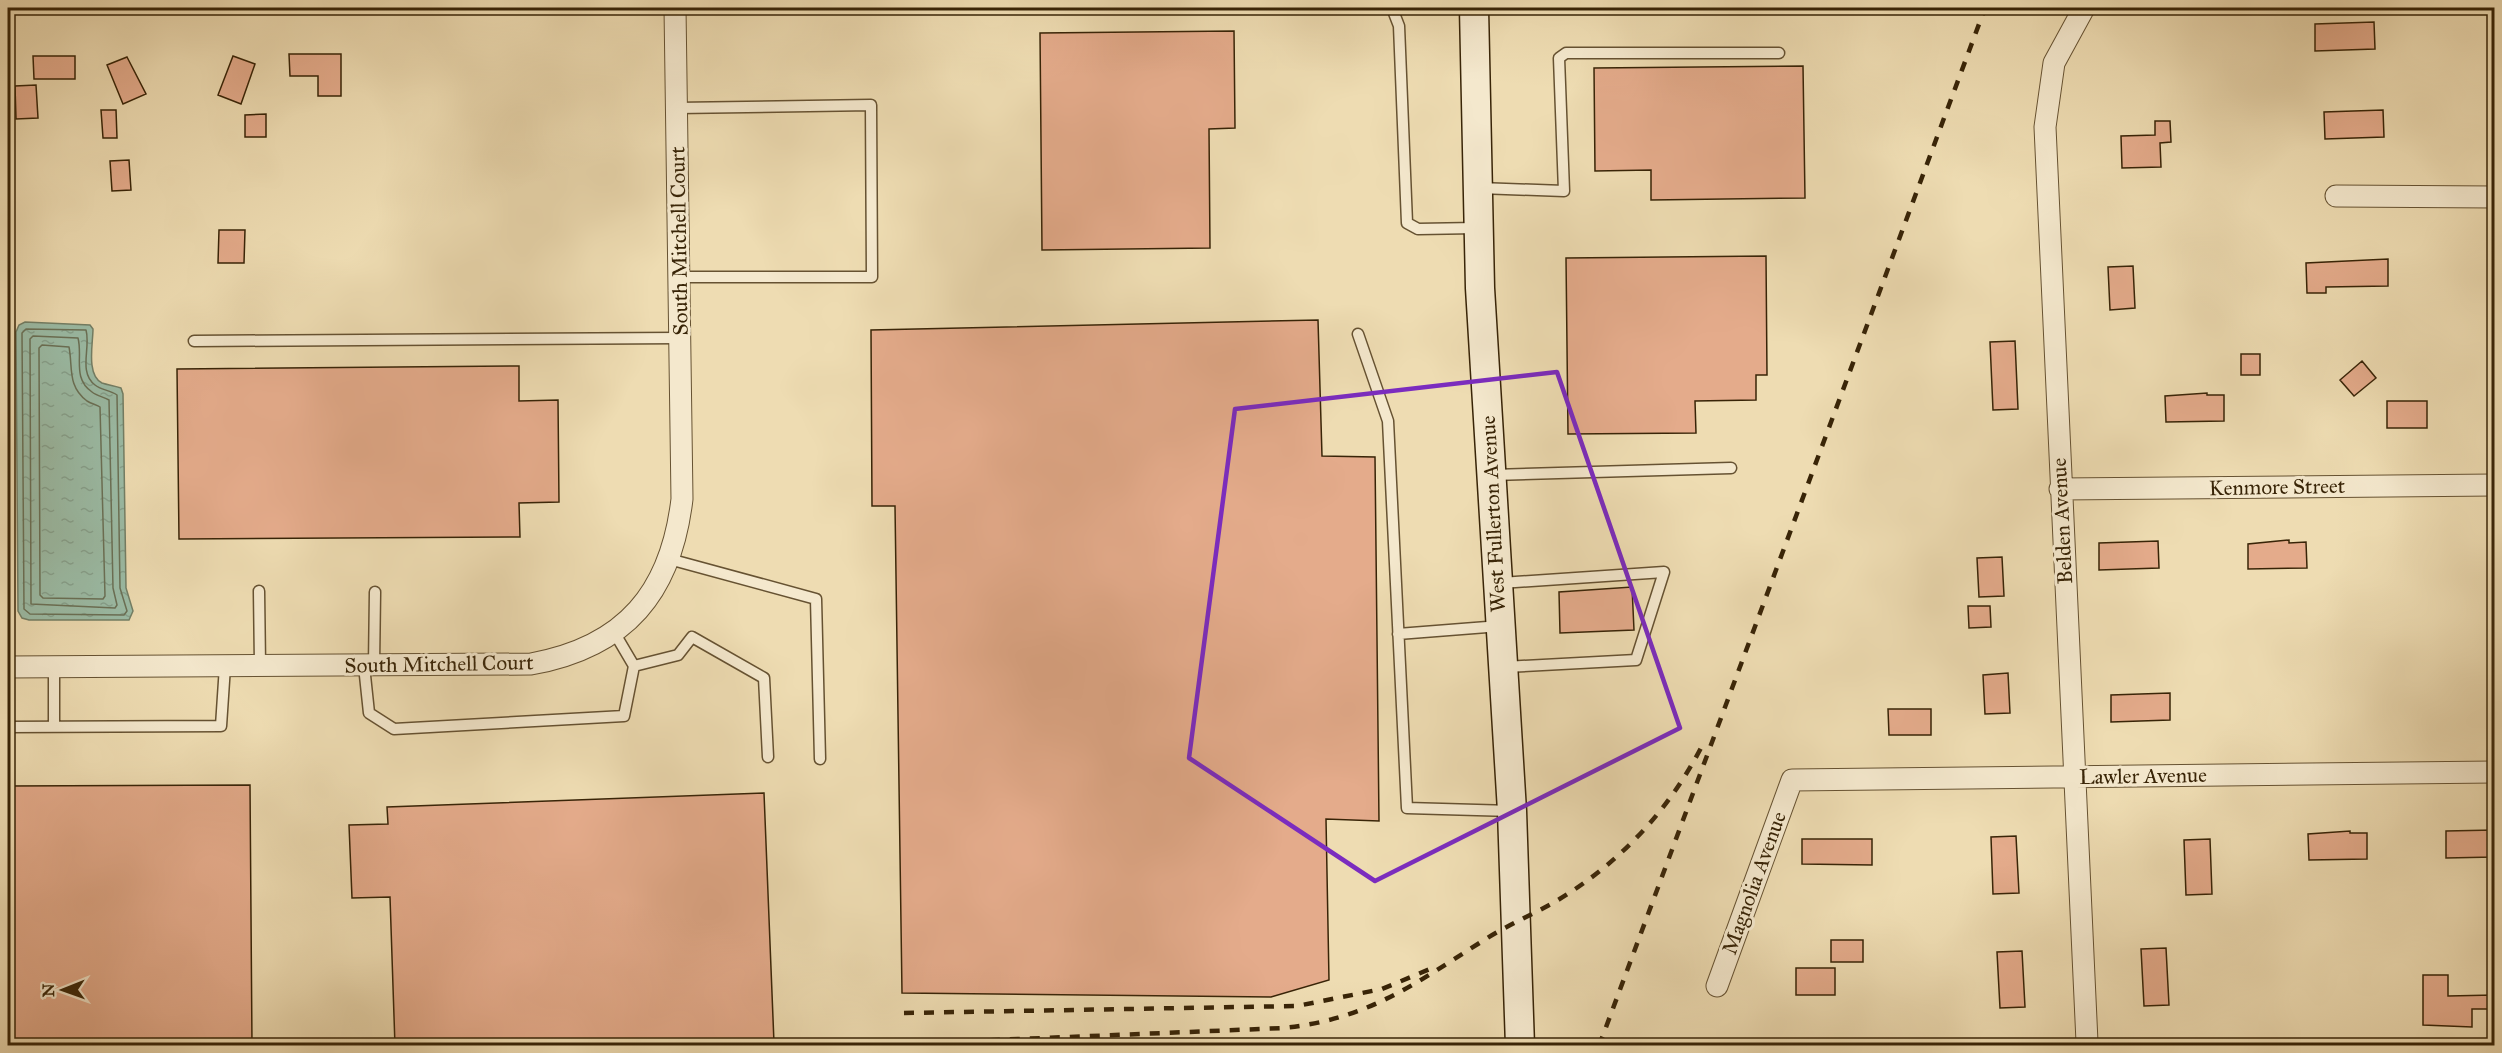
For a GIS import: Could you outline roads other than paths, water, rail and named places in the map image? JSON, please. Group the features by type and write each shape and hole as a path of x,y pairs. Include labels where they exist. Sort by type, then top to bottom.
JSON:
{"street":[{"name":"South Mitchell Court","path":"8,667 531,664 574,653 614,632 635,616 658,582 669,559 674,546 682,499 675,8"},
{"name":"West Fullerton Avenue","path":"1474,8 1479,228 1490,475 1512,811 1520,1033"},
{"name":"Belden Avenue","path":"2084,8 2054,63 2045,128 2086,1042"},
{"path":"2336,196 2494,197"},
{"name":"Kenmore Street","path":"2060,489 2494,485"},
{"name":"Lawler Avenue","path":"1792,780 2494,771"},
{"name":"Magnolia Avenue","path":"1717,986 1792,780"}],"lane":[{"path":"1392,8 1399,26 1407,223 1418,229 1479,228"},
{"path":"1479,188 1564,191 1559,58 1566,53 1779,53"},
{"path":"677,108 871,105 872,277 680,277"},
{"path":"1358,334 1388,421 1407,808 1512,811"},
{"path":"194,341 680,338"},
{"path":"1490,475 1731,468"},
{"path":"669,559 816,599 820,759"},
{"path":"1497,583 1664,572 1635,660 1503,667"},
{"path":"259,591 260,665"},
{"path":"375,592 369,666 369,713 394,729 624,717 634,666 614,632"},
{"path":"1398,634 1500,626"},
{"path":"634,666 678,655 692,637 764,678 768,757"},
{"path":"8,727 221,726 225,666"},
{"path":"54,667 54,727"}],"water":[{"path":"25,322 90,325 93,329 92,366 94,373 102,383 121,388 123,394 126,588 133,611 129,620 29,620 22,618 18,611 16,332 19,325"}],"railway":[{"path":"1599,1046 1985,8"},
{"path":"850,1046 1284,1028 1341,1017 1411,986 1508,926 1553,903 1599,872 1620,854 1658,814 1703,744"},
{"path":"904,1013 1297,1006 1382,989 1430,969"}]}
